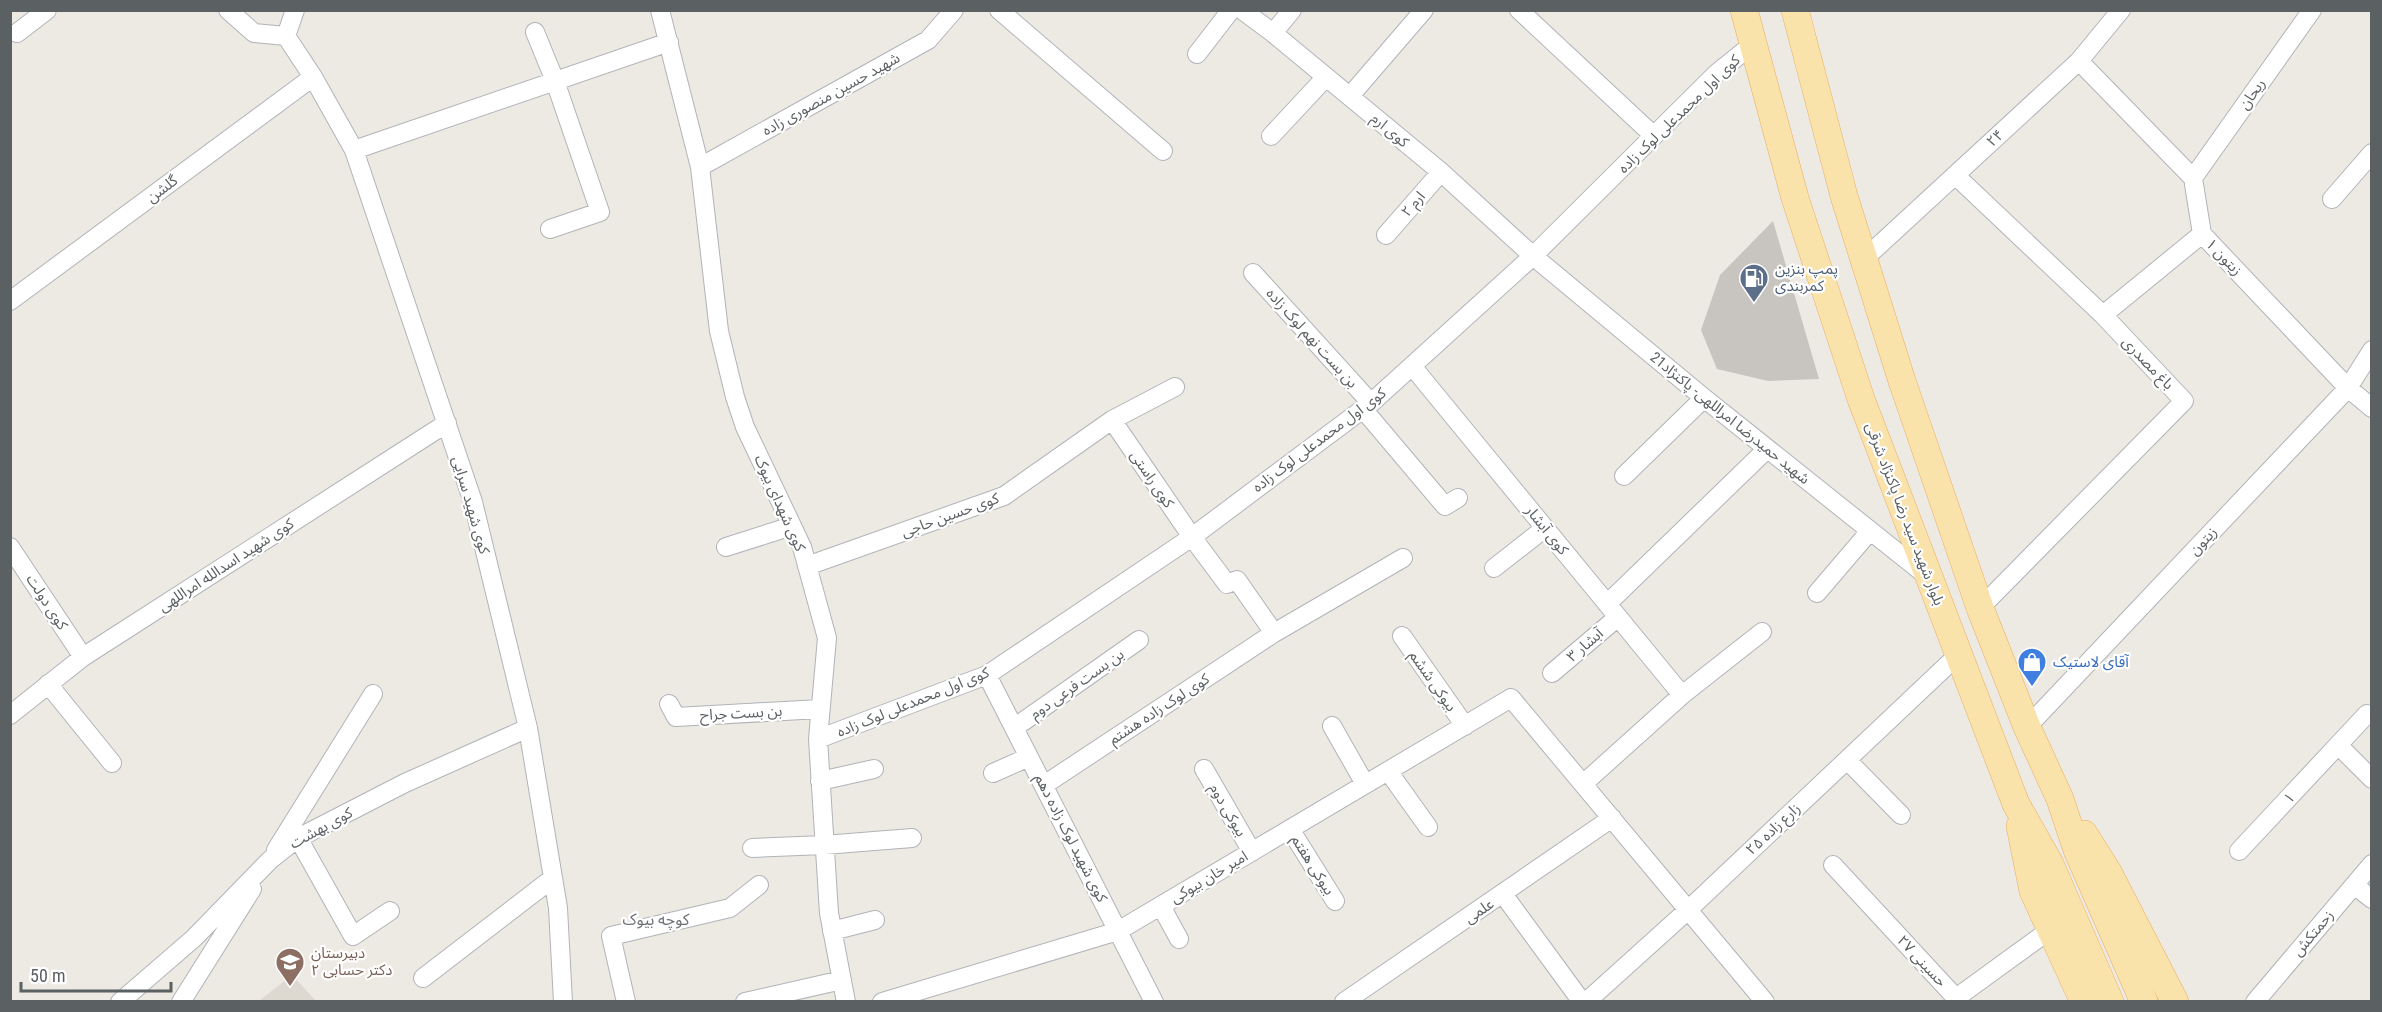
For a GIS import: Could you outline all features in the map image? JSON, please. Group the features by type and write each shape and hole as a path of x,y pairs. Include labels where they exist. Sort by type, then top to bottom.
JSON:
{"main road":[{"name":"بلوار شهید سید رضا پاکنژاد شرقی","path":"1744,10 1797,205 1861,399 2014,798 2050,864 2110,1002"},
{"path":"1795,10 1844,196 1902,381 1980,608 2027,727 2054,787 2077,850 2144,1002"},
{"path":"2054,787 2108,872 2175,1002"},
{"path":"2014,798 2033,891 2084,1002"}],"street":[{"path":"17,33 47,10"},
{"path":"228,10 254,33 286,36 295,10"},
{"name":"کوی شهدای بیوک","path":"660,10 700,167 719,331 735,397 745,428 802,547 827,638 818,739 820,782 829,913 846,1002"},
{"name":"شهید حسین منصوری زاده","path":"700,167 928,40 954,10"},
{"path":"999,10 1163,151"},
{"path":"1197,54 1231,10"},
{"name":"کوی ارم","path":"1242,10 1441,172 1533,256"},
{"path":"1273,33 1292,10"},
{"path":"1350,96 1424,10"},
{"path":"1519,10 1654,136"},
{"name":"۲۴","path":"1864,259 2079,61 2121,10"},
{"name":"ریحان","path":"2193,178 2312,10"},
{"path":"535,32 555,81 600,212 549,229"},
{"name":"کوی شهید سرایی","path":"286,36 313,77 354,150 473,502 528,728 558,908 563,1002"},
{"path":"354,150 669,42"},
{"name":"کوی اول محمدعلی لوک زاده","path":"818,739 987,675 1192,537 1367,406 1533,256 1717,73 1753,44"},
{"path":"2079,61 2193,178"},
{"name":"گلشن","path":"10,301 313,77"},
{"path":"1271,136 1326,77"},
{"path":"2332,199 2372,153"},
{"name":"ارم ۲","path":"1386,235 1441,172"},
{"name":"باغ مصدری","path":"1955,175 2103,315 2184,401 1980,608"},
{"name":"زیتون ۱","path":"2193,178 2202,234 2348,388 2372,408"},
{"path":"2103,315 2202,234"},
{"name":"شهید حمیدرضا امراللهی- پاکنژاد21","path":"1533,256 1704,398 1930,578"},
{"name":"بن بست نهم لوک زاده","path":"1253,273 1367,406 1445,506 1458,498"},
{"name":"زیتون","path":"2027,727 2348,388 2372,350"},
{"name":"کوی آبشار","path":"1412,366 1682,695"},
{"name":"کوی حسین حاجی","path":"807,566 1004,496 1112,420 1175,387"},
{"path":"1623,476 1704,398"},
{"name":"کوی راستی","path":"1112,420 1192,537"},
{"name":"کوی شهید اسدالله امراللهی","path":"10,715 83,657 447,423"},
{"name":"آبشار ۳","path":"1552,673 1767,449"},
{"path":"726,547 792,526"},
{"path":"1494,568 1545,528"},
{"path":"1817,593 1870,531"},
{"path":"1192,537 1227,584 1237,580 1274,633"},
{"name":"کوی دولت","path":"10,547 83,657"},
{"name":"کوی لوک زاده هشتم","path":"1044,786 1274,633 1403,558"},
{"path":"1762,632 1682,695 1583,784 1765,1002"},
{"name":"بیوکی ششم","path":"1402,636 1465,726"},
{"name":"بن بست فرعی دوم","path":"1014,728 1139,640"},
{"name":"زارع زاده ۲۵","path":"1584,1002 1688,910 1959,654"},
{"name":"کوی شهید لوک زاده دهم","path":"987,675 1154,1002"},
{"path":"48,684 112,763"},
{"path":"181,1002 373,694"},
{"name":"امیر خان بیوکی","path":"882,1002 1118,931 1511,698 1583,784"},
{"name":"بن بست جراح","path":"669,704 676,717 820,709"},
{"name":"۱","path":"2240,851 2367,714"},
{"path":"1332,726 1365,784"},
{"name":"کوی بهشت","path":"120,1002 194,938 270,860 298,838 405,783 528,728"},
{"path":"2338,745 2372,779"},
{"path":"993,773 1029,757"},
{"path":"1847,760 1901,815"},
{"path":"820,782 874,769"},
{"name":"بیوکی دوم","path":"1204,769 1252,852"},
{"path":"1388,771 1428,827"},
{"name":"علمی","path":"1344,1002 1612,818"},
{"name":"بیوکی هفتم","path":"1290,829 1335,901"},
{"path":"298,838 353,936 390,911"},
{"path":"752,848 912,838"},
{"name":"زحمتکش","path":"2259,1000 2372,864"},
{"name":"حسینی ۲۷","path":"1833,865 1956,998 2051,929"},
{"path":"423,978 553,878"},
{"path":"626,1002 611,936 730,908 759,885"},
{"path":"2354,885 2372,900"},
{"path":"1503,894 1584,1002"},
{"path":"1161,906 1179,939"},
{"path":"832,931 875,920"},
{"path":"744,1002 842,980"}],"shaded area":[{"name":"دبیرستان دکتر حسابی ۲","path":"292,975 316,1001 259,1001"}],"building":[{"name":"پمپ بنزین کمربندی","path":"1773,221 1819,379 1768,381 1717,369 1701,330 1720,275"}],"place":[{"name":"پمپ بنزین کمربندی","path":"1754,304"},
{"name":"آقای لاستیک","path":"2032,688"},
{"name":"دبیرستان دکتر حسابی ۲","path":"290,988"}],"district":[{"name":"کوچه بیوک","path":"656,919"}]}
